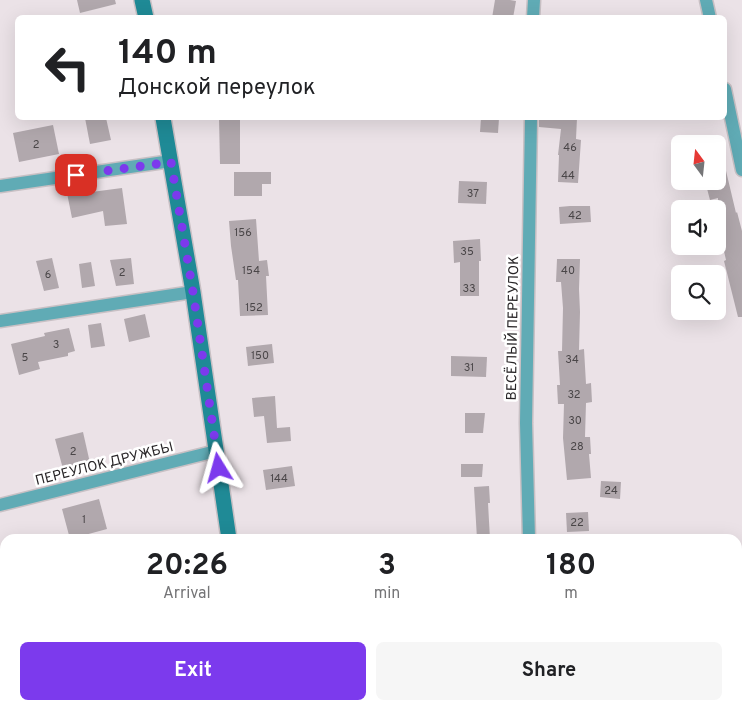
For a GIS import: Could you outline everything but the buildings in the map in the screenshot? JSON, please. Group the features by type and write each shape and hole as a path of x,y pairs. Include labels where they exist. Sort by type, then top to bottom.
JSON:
{"main road":[{"path":"142,0 145,15"},
{"path":"164,120 193,292 228,534"}],"street":[{"path":"534,0 534,15"},
{"path":"706,0 709,15"},
{"path":"727,98 742,170"},
{"name":"ВЕСЁЛЫЙ ПЕРЕУЛОК","path":"529,534 526,413 531,120"},
{"path":"0,186 171,162"},
{"path":"0,321 193,292"},
{"name":"ПЕРЕУЛОК ДРУЖБЫ","path":"0,505 216,450"}],"route":[{"path":"76,175 171,162 193,292 219,468"}]}
